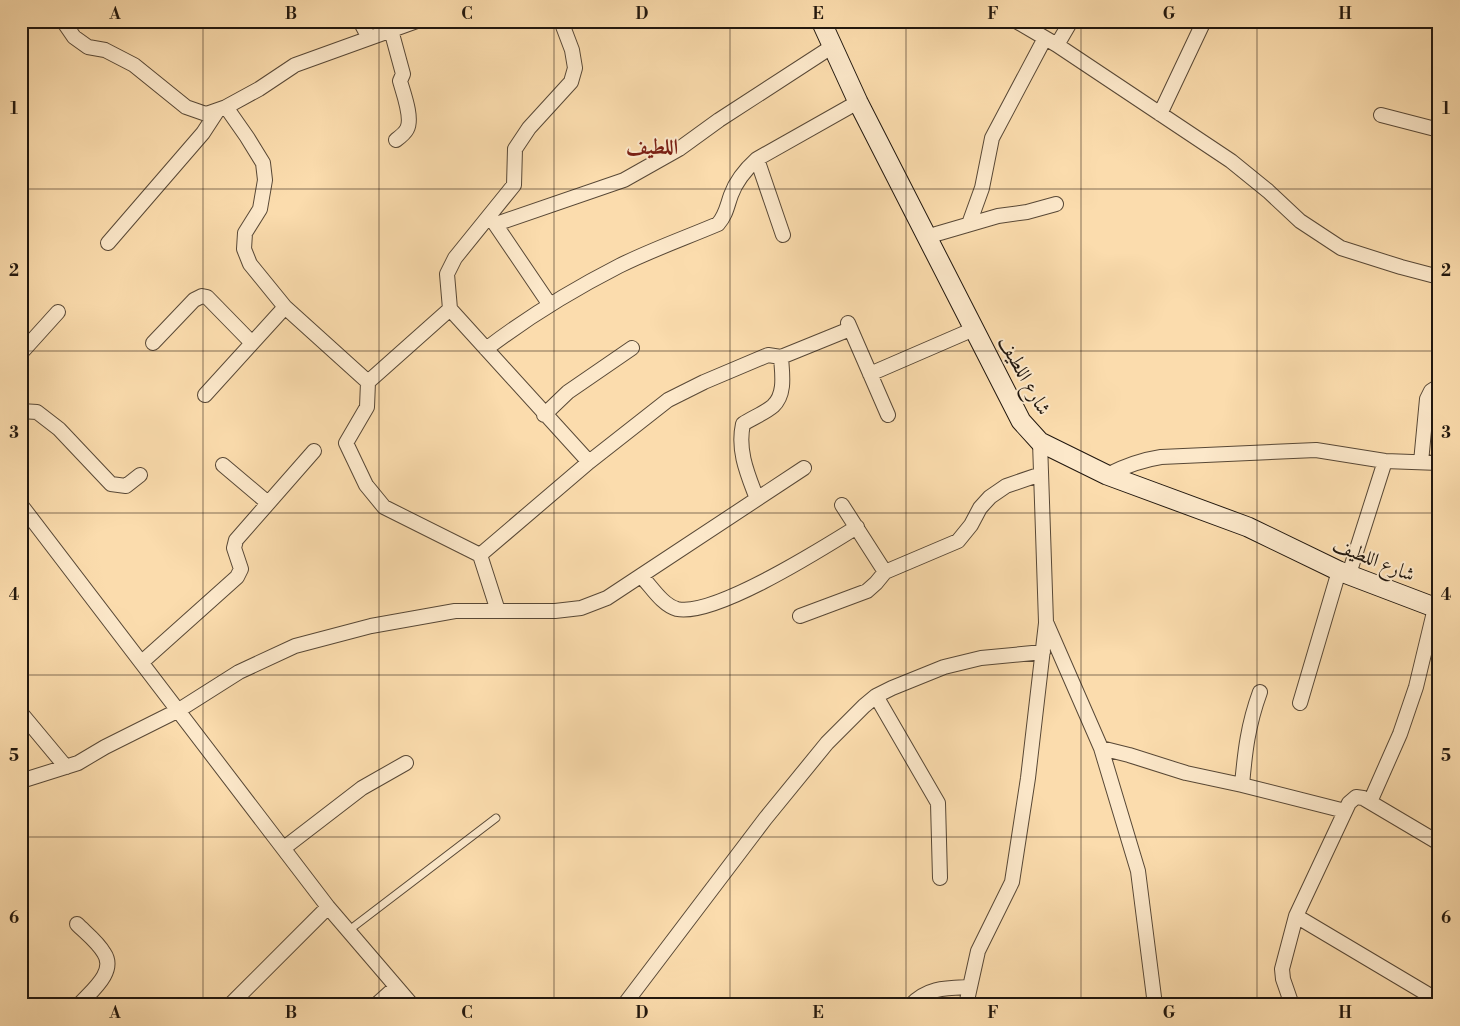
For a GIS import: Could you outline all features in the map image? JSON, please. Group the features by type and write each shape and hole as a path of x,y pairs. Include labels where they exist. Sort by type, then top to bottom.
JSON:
{"street":[{"path":"63,21 74,37 88,47 105,50 134,66 186,107 206,114 259,89 294,65 417,21"},
{"path":"360,21 369,38"},
{"path":"493,220 514,185 515,149 529,128 571,82 575,68 572,50 561,21"},
{"path":"1016,21 1051,42 1231,162 1268,191 1300,221 1341,248 1439,277"},
{"path":"969,224 982,188 992,138 1051,42 1071,21"},
{"path":"1160,114 1204,21"},
{"name":"شارع اللطيف","path":"826,23 833,46 858,102 926,237 1021,421 1040,442 1107,475 1248,528 1344,572 1437,609"},
{"path":"391,30 403,74 400,81 409,119 407,130 396,140"},
{"path":"589,462 544,415 450,309 447,274 456,258 479,227 493,220 624,180 679,149 719,120 833,46"},
{"path":"486,349 550,304 621,265 718,224 725,216 731,194 745,170 757,160 858,102"},
{"path":"108,243 203,133 222,108"},
{"path":"222,108 247,137 263,163 265,180 260,208 245,233 244,249 250,264 284,306 368,382"},
{"path":"1381,115 1439,130"},
{"path":"757,160 783,235"},
{"path":"926,237 998,216 1027,212 1056,204"},
{"path":"493,220 550,304"},
{"path":"153,343 194,300 202,296 207,297 252,343"},
{"path":"206,395 284,306"},
{"path":"450,309 368,382 367,407 346,443 366,484 384,507 480,556 498,611"},
{"path":"21,353 58,312"},
{"path":"480,556 589,462 668,400 704,382 768,355 780,357 849,326 888,415"},
{"path":"870,374 974,329"},
{"path":"544,415 568,392 632,348"},
{"path":"757,499 744,464 740,434 742,424 774,406 783,383 780,357"},
{"path":"1421,462 1428,399 1431,391 1439,386"},
{"path":"21,411 37,412 59,429 112,484 126,486 140,475"},
{"path":"966,1004 978,951 1012,882 1028,778 1046,622 1040,442"},
{"path":"1107,475 1124,466 1142,460 1161,457 1306,450 1326,451 1385,461 1439,463"},
{"path":"142,662 236,577 241,569 234,548 236,540 314,451"},
{"path":"1300,703 1344,572 1385,461"},
{"path":"223,465 268,503"},
{"path":"21,781 78,763 104,747 179,710 239,672 295,646 371,626 455,611 555,611 581,608 607,598 804,468"},
{"path":"800,616 867,591 885,572 958,541 971,526 980,508 990,497 1006,486 1041,474"},
{"path":"842,505 885,572"},
{"path":"21,506 328,907 412,1005"},
{"path":"641,576 665,603 676,609 690,609 723,600 771,578 857,527"},
{"path":"1370,802 1400,734 1416,687 1437,609"},
{"path":"1046,622 1101,748 1138,871 1155,1004 1169,1005"},
{"path":"624,1005 765,819 827,743 864,706 876,696 944,667 982,658 1043,652"},
{"path":"1242,785 1245,750 1251,718 1260,692"},
{"path":"876,696 938,803 940,878"},
{"path":"21,713 66,767"},
{"path":"1101,748 1186,773 1345,811"},
{"path":"284,848 362,788 406,763"},
{"path":"1292,1005 1283,980 1282,969 1296,916 1349,803 1356,797 1363,798 1439,843"},
{"path":"230,1005 328,907"},
{"path":"1296,916 1439,1001"},
{"path":"77,924 104,953 108,964 105,976 79,1005"},
{"path":"376,1005 396,987"},
{"path":"911,1005 915,1000 938,988 970,987"}],"lane":[{"path":"348,931 496,818"}],"district":[{"name":"اللطيف","path":"652,146"}]}
